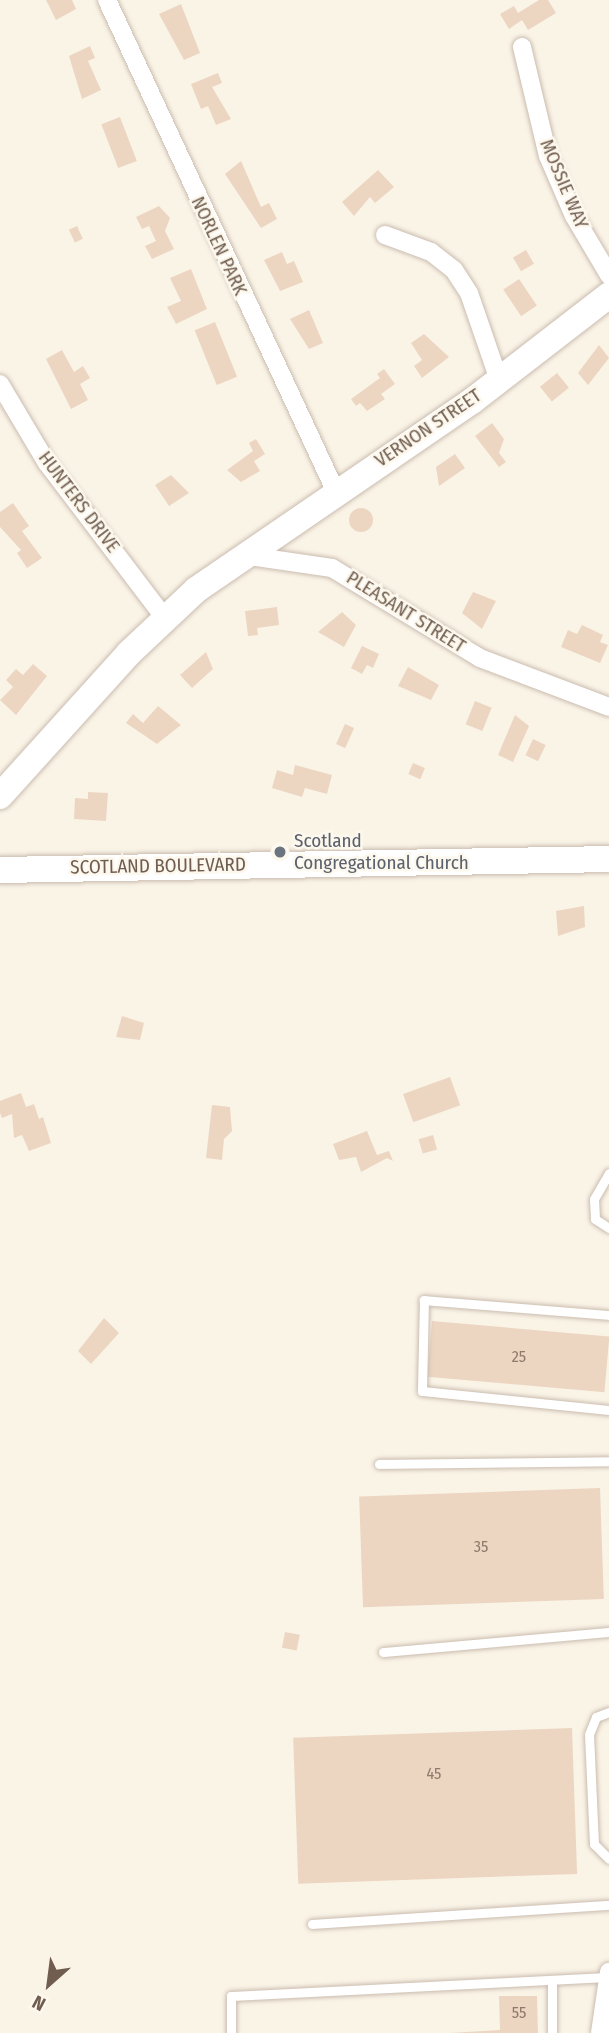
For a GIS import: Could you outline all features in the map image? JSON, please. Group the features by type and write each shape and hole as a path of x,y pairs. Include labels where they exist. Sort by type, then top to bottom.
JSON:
{"main road":[{"name":"VERNON STREET","path":"242,554 499,380 609,295"},
{"path":"0,797 164,617 242,554"},
{"name":"SCOTLAND BOULEVARD","path":"0,870 609,859"}],"street":[{"name":"NORLEN PARK","path":"107,0 335,490"},
{"name":"MOSSIE WAY","path":"522,47 548,156 609,275"},
{"path":"385,235 432,251 454,270 469,293 499,380"},
{"name":"HUNTERS DRIVE","path":"0,384 47,463 164,617"},
{"name":"PLEASANT STREET","path":"242,554 332,568 480,658 609,708"},
{"path":"600,2033 609,1975"}],"lane":[{"path":"609,1173 594,1199 595,1219 609,1228"},
{"path":"609,1315 424,1300 422,1391 609,1410"},
{"path":"379,1464 609,1461"},
{"path":"383,1652 609,1632"},
{"path":"609,1712 596,1717 589,1734 594,1844 609,1859"},
{"path":"312,1924 609,1905"},
{"path":"232,2033 232,1996 609,1975"},
{"path":"552,1980 552,2033"}],"building":[{"path":"46,0 72,0 76,9 56,20"},
{"path":"539,0 548,0 556,13 528,30 522,20 509,29 500,14 514,6 518,13"},
{"path":"181,4 200,53 184,60 159,14"},
{"path":"90,46 95,58 88,61 101,90 82,99 69,56"},
{"path":"218,73 222,83 212,87 231,119 216,125 208,106 201,109 191,84"},
{"path":"120,117 137,161 118,168 101,124"},
{"path":"241,161 261,207 269,203 277,219 261,228 225,174"},
{"path":"378,170 394,187 375,203 370,197 354,216 342,202"},
{"path":"159,206 170,218 165,231 174,249 152,259 145,246 156,241 149,226 142,229 136,217"},
{"path":"77,226 83,239 75,242 69,230"},
{"path":"526,250 534,264 521,271 513,258"},
{"path":"282,252 287,264 294,261 303,282 280,291 264,260"},
{"path":"191,269 207,309 176,324 167,307 181,301 170,278"},
{"path":"519,279 537,306 521,316 503,290"},
{"path":"309,310 323,343 309,349 290,319"},
{"path":"215,322 237,377 217,385 195,330"},
{"path":"424,334 449,357 422,378 414,366 422,360 411,343"},
{"path":"599,345 609,358 588,385 578,373"},
{"path":"62,350 74,372 83,366 90,378 80,384 88,400 71,409 46,359"},
{"path":"384,369 395,384 381,394 385,399 367,411 360,403 356,406 351,399 380,378 377,374"},
{"path":"557,373 569,388 552,402 540,387"},
{"path":"492,423 504,439 499,453 506,462 499,467 475,436"},
{"path":"256,439 265,454 254,461 260,471 241,482 227,470 253,451 249,443"},
{"path":"455,454 465,468 439,486 436,467"},
{"path":"171,475 189,493 169,506 155,485"},
{"path":"13,503 29,526 22,531 42,558 27,568 17,553 21,550 0,527 0,512"},
{"path":"361,508 370,511 373,520 370,529 361,532 352,529 349,520 352,511"},
{"path":"473,592 496,601 482,629 462,613"},
{"path":"277,607 279,625 257,628 258,635 248,636 245,611"},
{"path":"342,612 356,625 344,647 318,632"},
{"path":"582,625 603,635 600,642 608,645 600,663 561,647 568,630 577,634"},
{"path":"362,646 379,654 373,668 367,665 362,674 351,668"},
{"path":"206,652 213,669 192,688 180,675"},
{"path":"33,664 47,676 16,715 0,700 13,687 6,680 16,669 23,675"},
{"path":"408,667 439,685 431,700 398,686"},
{"path":"475,701 492,708 482,731 466,724"},
{"path":"158,706 181,725 157,744 126,723 133,714 143,723"},
{"path":"515,715 529,726 513,762 498,755"},
{"path":"345,724 354,728 345,748 336,744"},
{"path":"533,739 546,745 538,761 525,755"},
{"path":"413,763 425,768 420,779 408,774"},
{"path":"295,765 332,775 327,794 305,788 302,797 272,788 277,770 293,775"},
{"path":"88,792 108,793 106,821 74,819 75,798 88,799"},
{"path":"584,906 585,927 558,936 556,911"},
{"path":"122,1016 144,1023 140,1040 116,1037"},
{"path":"450,1077 460,1105 413,1122 403,1094"},
{"path":"21,1093 26,1107 34,1104 39,1119 43,1117 51,1143 29,1151 22,1135 14,1138 12,1114 2,1118 0,1113 0,1101"},
{"path":"212,1105 230,1107 232,1131 224,1139 222,1160 206,1158"},
{"path":"367,1131 377,1155 389,1151 393,1161 387,1158 361,1172 356,1157 339,1160 333,1144"},
{"path":"433,1135 437,1149 423,1154 419,1139"},
{"path":"104,1318 119,1333 91,1364 78,1351"},
{"path":"432,1321 609,1336 604,1392 427,1377"},
{"path":"600,1488 604,1599 363,1607 359,1496"},
{"path":"285,1632 300,1635 297,1651 282,1648"},
{"path":"572,1728 577,1874 298,1884 293,1738"},
{"path":"499,1996 537,1996 538,2033 450,2033 500,2030"}],"place":[{"name":"Scotland Congregational Church","path":"280,852"}]}
